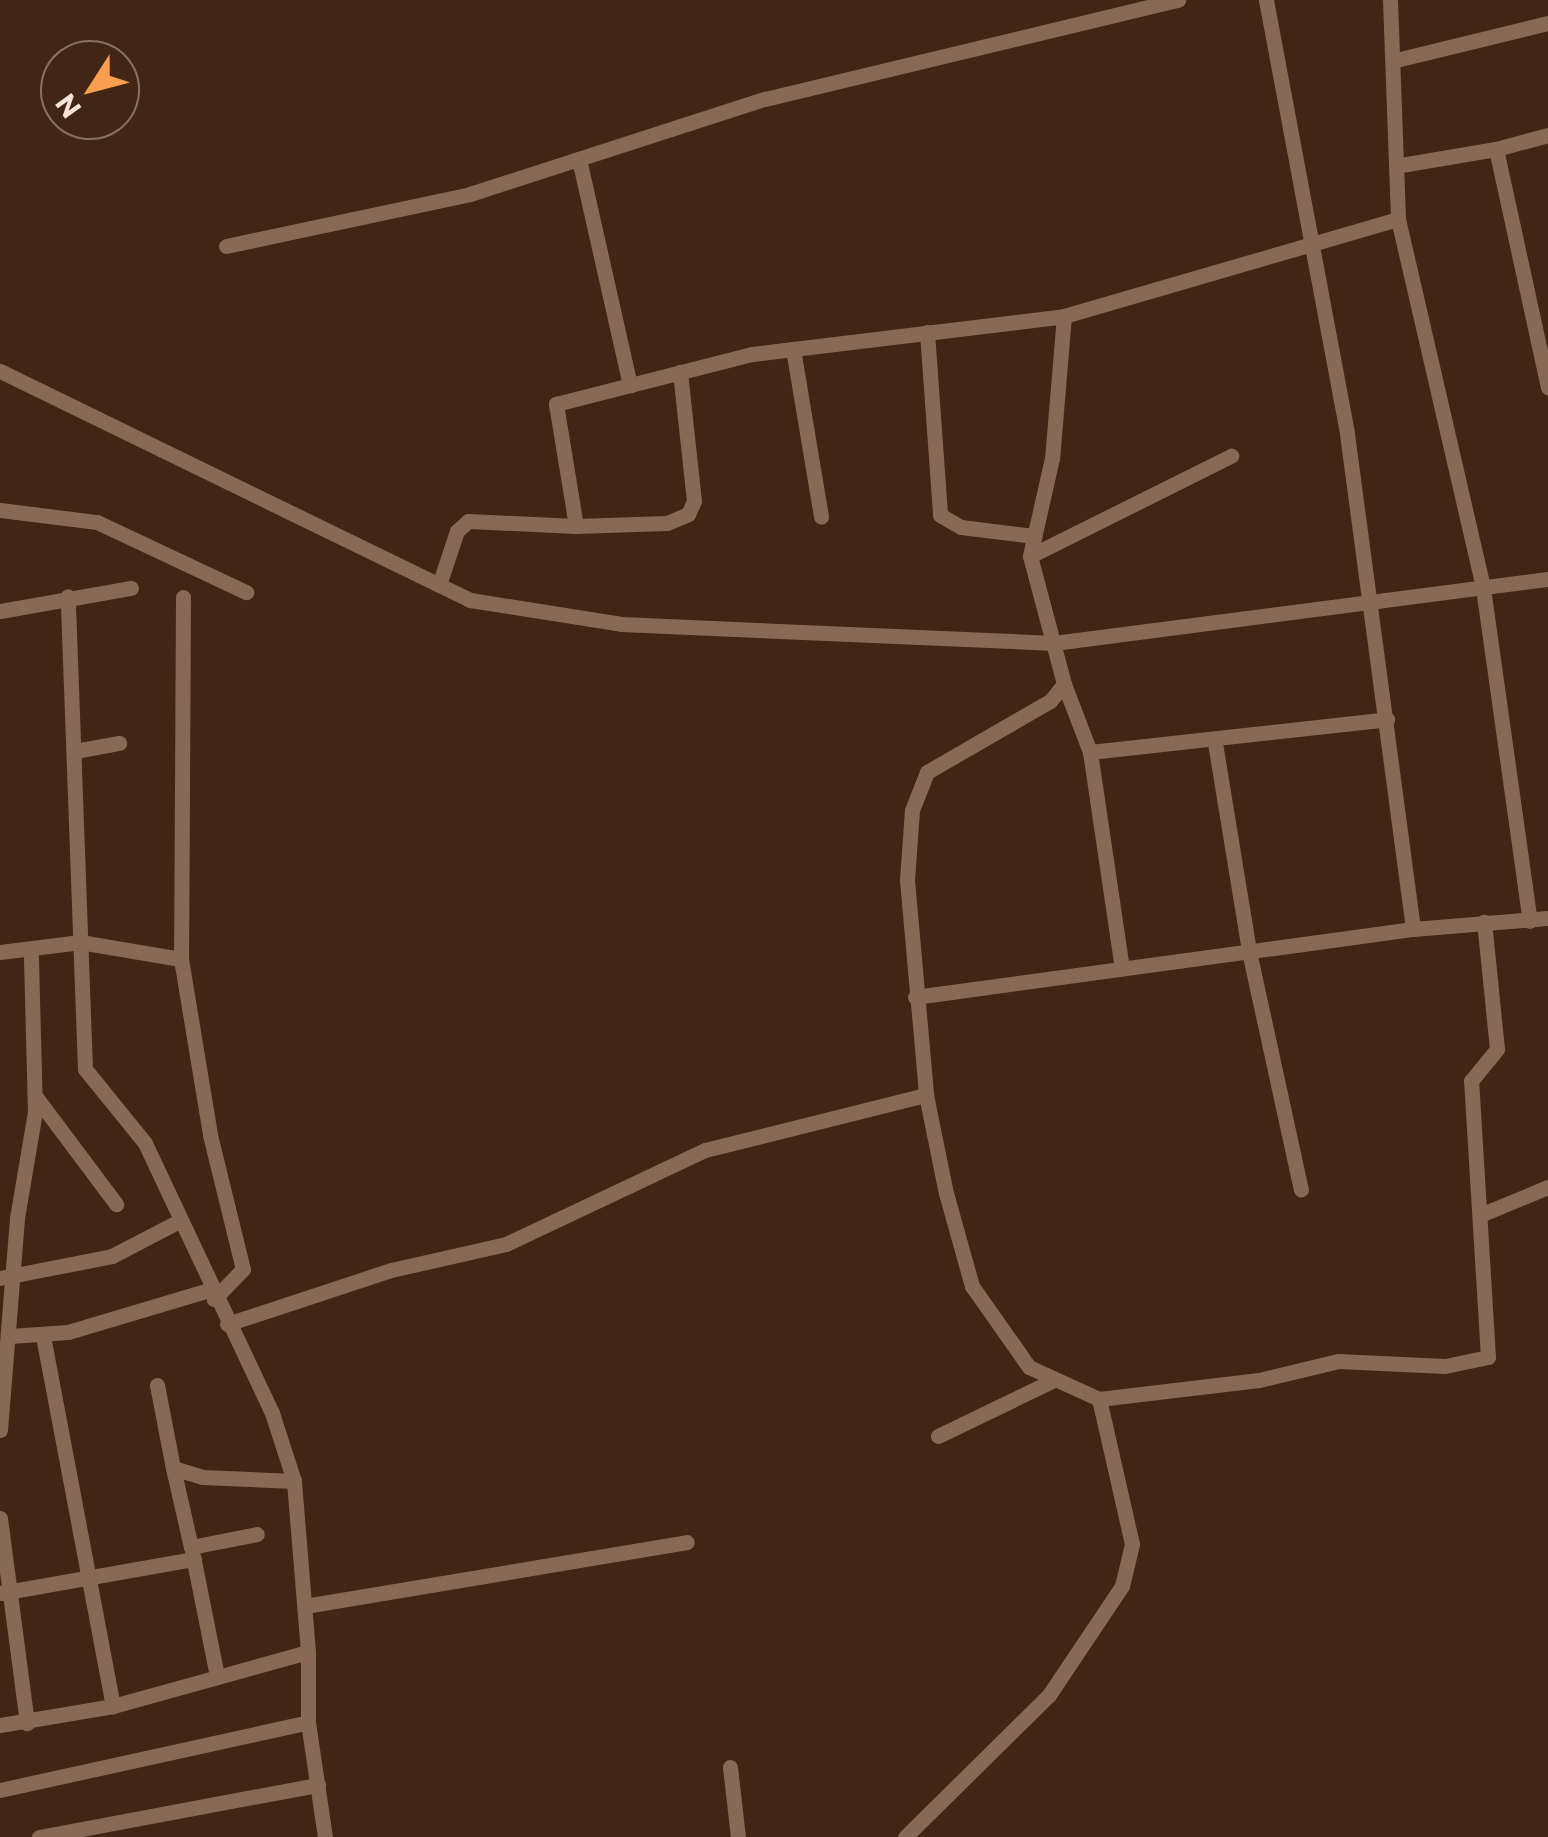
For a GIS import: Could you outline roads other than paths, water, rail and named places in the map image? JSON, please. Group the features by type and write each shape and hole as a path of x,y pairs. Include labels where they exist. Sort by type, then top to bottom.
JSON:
{"street":[{"path":"226,246 470,194 765,99 1178,0"},
{"path":"1266,0 1308,248 1346,434 1413,929"},
{"path":"1390,0 1401,165 1398,219 1482,588 1530,921"},
{"path":"1396,60 1548,23"},
{"path":"1401,165 1496,149 1548,135"},
{"path":"1496,149 1548,387"},
{"path":"579,159 630,385"},
{"path":"576,526 556,404 680,372 793,349 1064,316 1398,219"},
{"path":"1064,316 1052,458 1030,556 1064,684 1090,752 1122,968"},
{"path":"927,332 940,515 961,527 1034,536"},
{"path":"793,349 821,517"},
{"path":"0,371 470,600 621,624 1054,643 1369,606 1548,580"},
{"path":"439,585 456,531 468,521 576,526 667,523 688,514 694,501 680,372"},
{"path":"1030,556 1231,456"},
{"path":"0,510 97,522 246,592"},
{"path":"0,611 68,596 132,588"},
{"path":"68,596 85,1069 144,1143 212,1294 272,1414 294,1480 308,1652 308,1722 325,1837"},
{"path":"10,1336 43,1336 212,1294 243,1270 210,1134 182,959 184,597"},
{"path":"1064,684 1050,701 927,772 912,810 907,880 926,1096 972,1286 1029,1367 1052,1381 1099,1399 1259,1380 1338,1361 1445,1366 1488,1357 1472,1072 1498,1049 1484,922"},
{"path":"1090,752 1215,743 1387,720"},
{"path":"75,751 119,743"},
{"path":"1215,743 1250,956 1301,1190"},
{"path":"916,997 1122,968 1250,956 1413,929 1548,918"},
{"path":"0,952 31,954 80,942 182,959"},
{"path":"0,1430 10,1336 8,1279 36,1096 31,954"},
{"path":"36,1096 116,1204"},
{"path":"227,1324 392,1270 506,1244 705,1150 926,1096"},
{"path":"1480,1215 1548,1187"},
{"path":"8,1279 112,1256 179,1221"},
{"path":"43,1336 112,1706"},
{"path":"938,1436 1052,1381"},
{"path":"157,1385 217,1676"},
{"path":"905,1837 1049,1695 1095,1636 1122,1586 1132,1544 1099,1399"},
{"path":"173,1468 202,1477 294,1480"},
{"path":"0,1518 3,1592 27,1722"},
{"path":"3,1592 87,1580 257,1534"},
{"path":"304,1606 688,1542"},
{"path":"0,1725 112,1706 308,1652"},
{"path":"0,1790 308,1722"},
{"path":"730,1768 738,1837"},
{"path":"39,1837 318,1785"}]}
